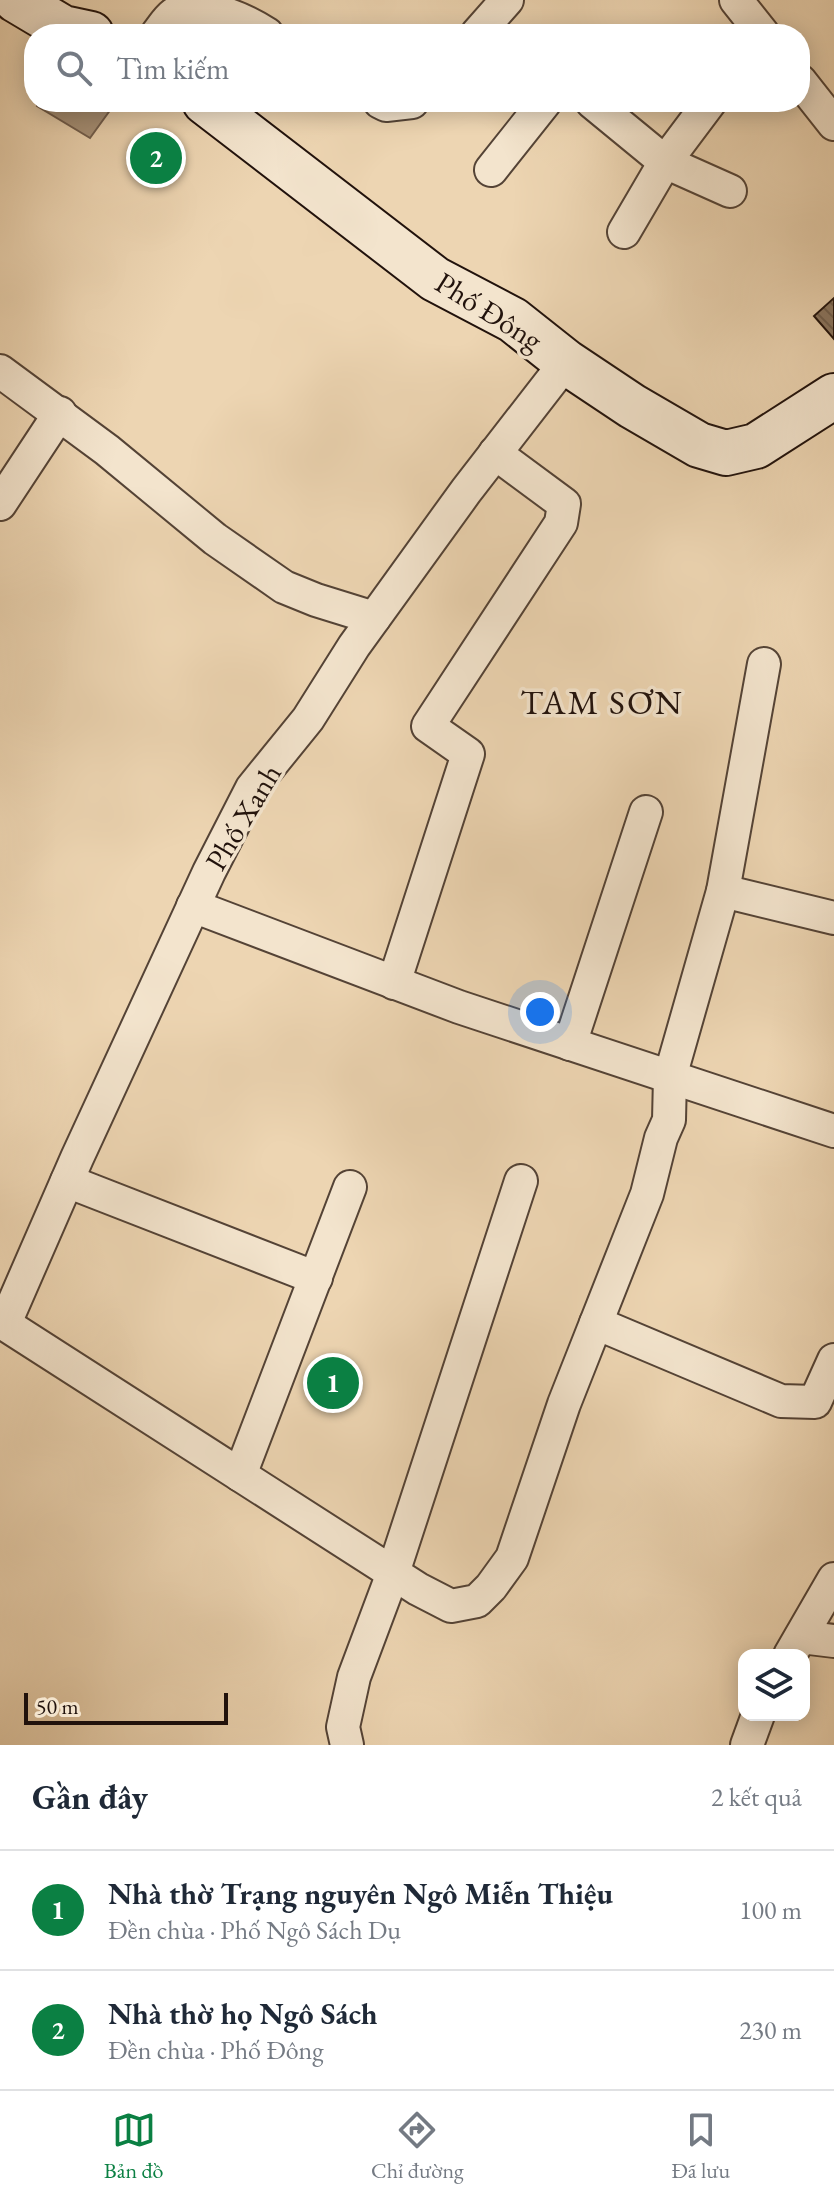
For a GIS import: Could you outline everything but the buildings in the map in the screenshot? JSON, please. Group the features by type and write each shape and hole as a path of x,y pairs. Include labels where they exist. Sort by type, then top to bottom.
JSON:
{"street":[{"path":"0,12 9,0"},
{"path":"16,0 56,24"},
{"path":"165,24 175,12 192,4 207,4 250,24"},
{"path":"810,94 834,124"},
{"name":"Phố Đông","path":"218,112 435,279 513,320 566,362 689,439 726,453 756,446 834,396"},
{"path":"491,170 537,112"},
{"path":"604,112 665,162 730,191"},
{"path":"624,232 665,162 702,112"},
{"name":"Phố Xanh","path":"2,1317 193,906 252,788 308,719 374,618 566,362"},
{"path":"0,371 60,413 215,539 284,587 374,618"},
{"path":"0,504 60,413"},
{"path":"394,983 468,754 428,726 561,523 564,504 495,453"},
{"path":"2,1317 393,1573 451,1606 477,1601 512,1558 564,1404 647,1194 661,1138 669,1120 670,1077 723,891 764,664"},
{"path":"570,1044 646,812"},
{"path":"723,891 834,918"},
{"path":"193,906 459,1007 834,1131"},
{"path":"67,1181 316,1278"},
{"path":"347,1745 343,1727 354,1677 393,1573 521,1181"},
{"path":"240,1475 350,1187"},
{"path":"596,1323 781,1401 815,1402 834,1360"},
{"path":"795,1646 834,1579"},
{"path":"795,1646 834,1641"},
{"path":"747,1745 756,1721"}],"shaded area":[{"path":"47,112 109,112 90,138"}],"place":[{"name":"Nhà thờ họ Ngô Sách","path":"156,158"},
{"name":"Nhà thờ Trạng nguyên Ngô Miễn Thiệu","path":"333,1383"}],"district":[{"name":"TAM SƠN","path":"602,702"}]}
